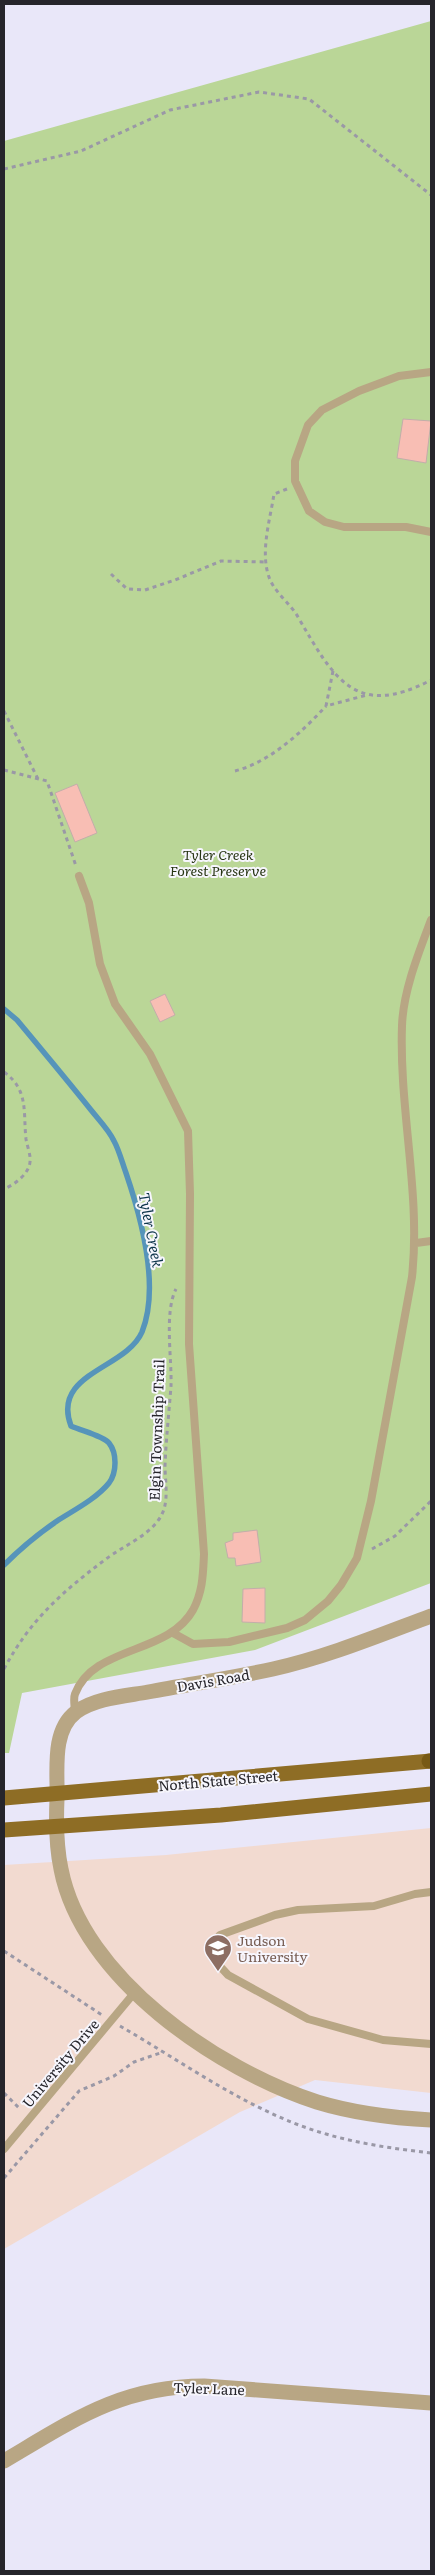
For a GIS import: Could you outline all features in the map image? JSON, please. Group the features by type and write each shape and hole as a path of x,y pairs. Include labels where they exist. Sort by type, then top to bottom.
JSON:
{"main road":[{"name":"North State Street","path":"4,1798 431,1761"},
{"path":"4,1830 222,1816 431,1794"}],"street":[{"name":"Davis Road","path":"75,1713 114,1698 296,1663 431,1616"},
{"path":"75,1713 66,1725 61,1737 58,1755 55,1827 61,1871 75,1909 88,1934 135,1992 181,2032 220,2059 285,2091 320,2102 394,2118 431,2120"},
{"name":"Tyler Lane","path":"4,2461 72,2420 110,2402 172,2386 204,2386 431,2403"}],"lane":[{"path":"431,372 399,376 359,391 322,410 308,425 295,461 297,484 309,511 325,522 344,527 406,528 431,532"},
{"path":"75,1713 74,1696 84,1677 102,1664 173,1633 192,1611 202,1588 204,1554 189,1344 187,1278 190,1194 188,1131 150,1054 115,1004 100,964 89,903 79,876"},
{"path":"173,1633 193,1644 230,1642 287,1628 304,1620 328,1601 357,1558 373,1491 412,1277 416,1243 405,1122 402,1024 415,961 431,920"},
{"path":"416,1243 431,1241"},
{"path":"431,1892 415,1894 374,1906 298,1910 274,1915 220,1935 212,1944 216,1962 228,1975 308,2019 383,2040 431,2044"},
{"name":"University Drive","path":"4,2149 135,1992"}],"path":[{"path":"4,169 81,151 170,110 259,92 309,99 431,195"},
{"path":"297,484 274,494 266,562 269,579 297,614 322,659 346,684 373,697 410,692 431,680"},
{"path":"111,574 126,589 145,590 221,561 266,562"},
{"path":"235,771 253,766 307,727 326,706 333,671"},
{"path":"326,706 367,694"},
{"path":"4,711 38,779"},
{"path":"4,770 47,781 79,876"},
{"path":"4,1072 14,1079 25,1100 24,1123 30,1163 22,1178 4,1189"},
{"name":"Elgin Township Trail","path":"4,1668 25,1633 48,1607 107,1558 152,1527 161,1516 165,1502 166,1438 171,1386 172,1296 177,1287 187,1278"},
{"path":"357,1558 395,1536 431,1501"},
{"path":"4,2178 79,2091 114,2076 134,2062 164,2052"},
{"path":"4,2093 21,2110 16,2116"}],"shaded area":[{"name":"Judson University","path":"431,1828 431,2093 315,2080 240,2112 4,2249 4,1865 166,1855"}],"green space":[{"name":"Tyler Creek Forest Preserve","path":"431,21 431,1583 255,1650 22,1693 9,1753 4,1753 4,141"}],"building":[{"path":"403,419 431,421 426,463 397,458"},
{"path":"77,784 97,833 75,842 55,793"},
{"path":"165,994 175,1015 160,1022 150,1001"},
{"path":"257,1530 261,1562 236,1566 235,1558 228,1558 225,1543 233,1540 233,1533"},
{"path":"265,1588 265,1623 242,1622 243,1589"}],"waterway":[{"name":"Tyler Creek","path":"4,1009 17,1020 112,1137 132,1191 142,1231 149,1274 147,1314 142,1332 134,1344 121,1355 80,1383 71,1394 68,1408 71,1426 106,1440 112,1447 115,1457 112,1479 98,1494 43,1531 4,1565"}],"place":[{"name":"Judson University","path":"218,1972"}]}
